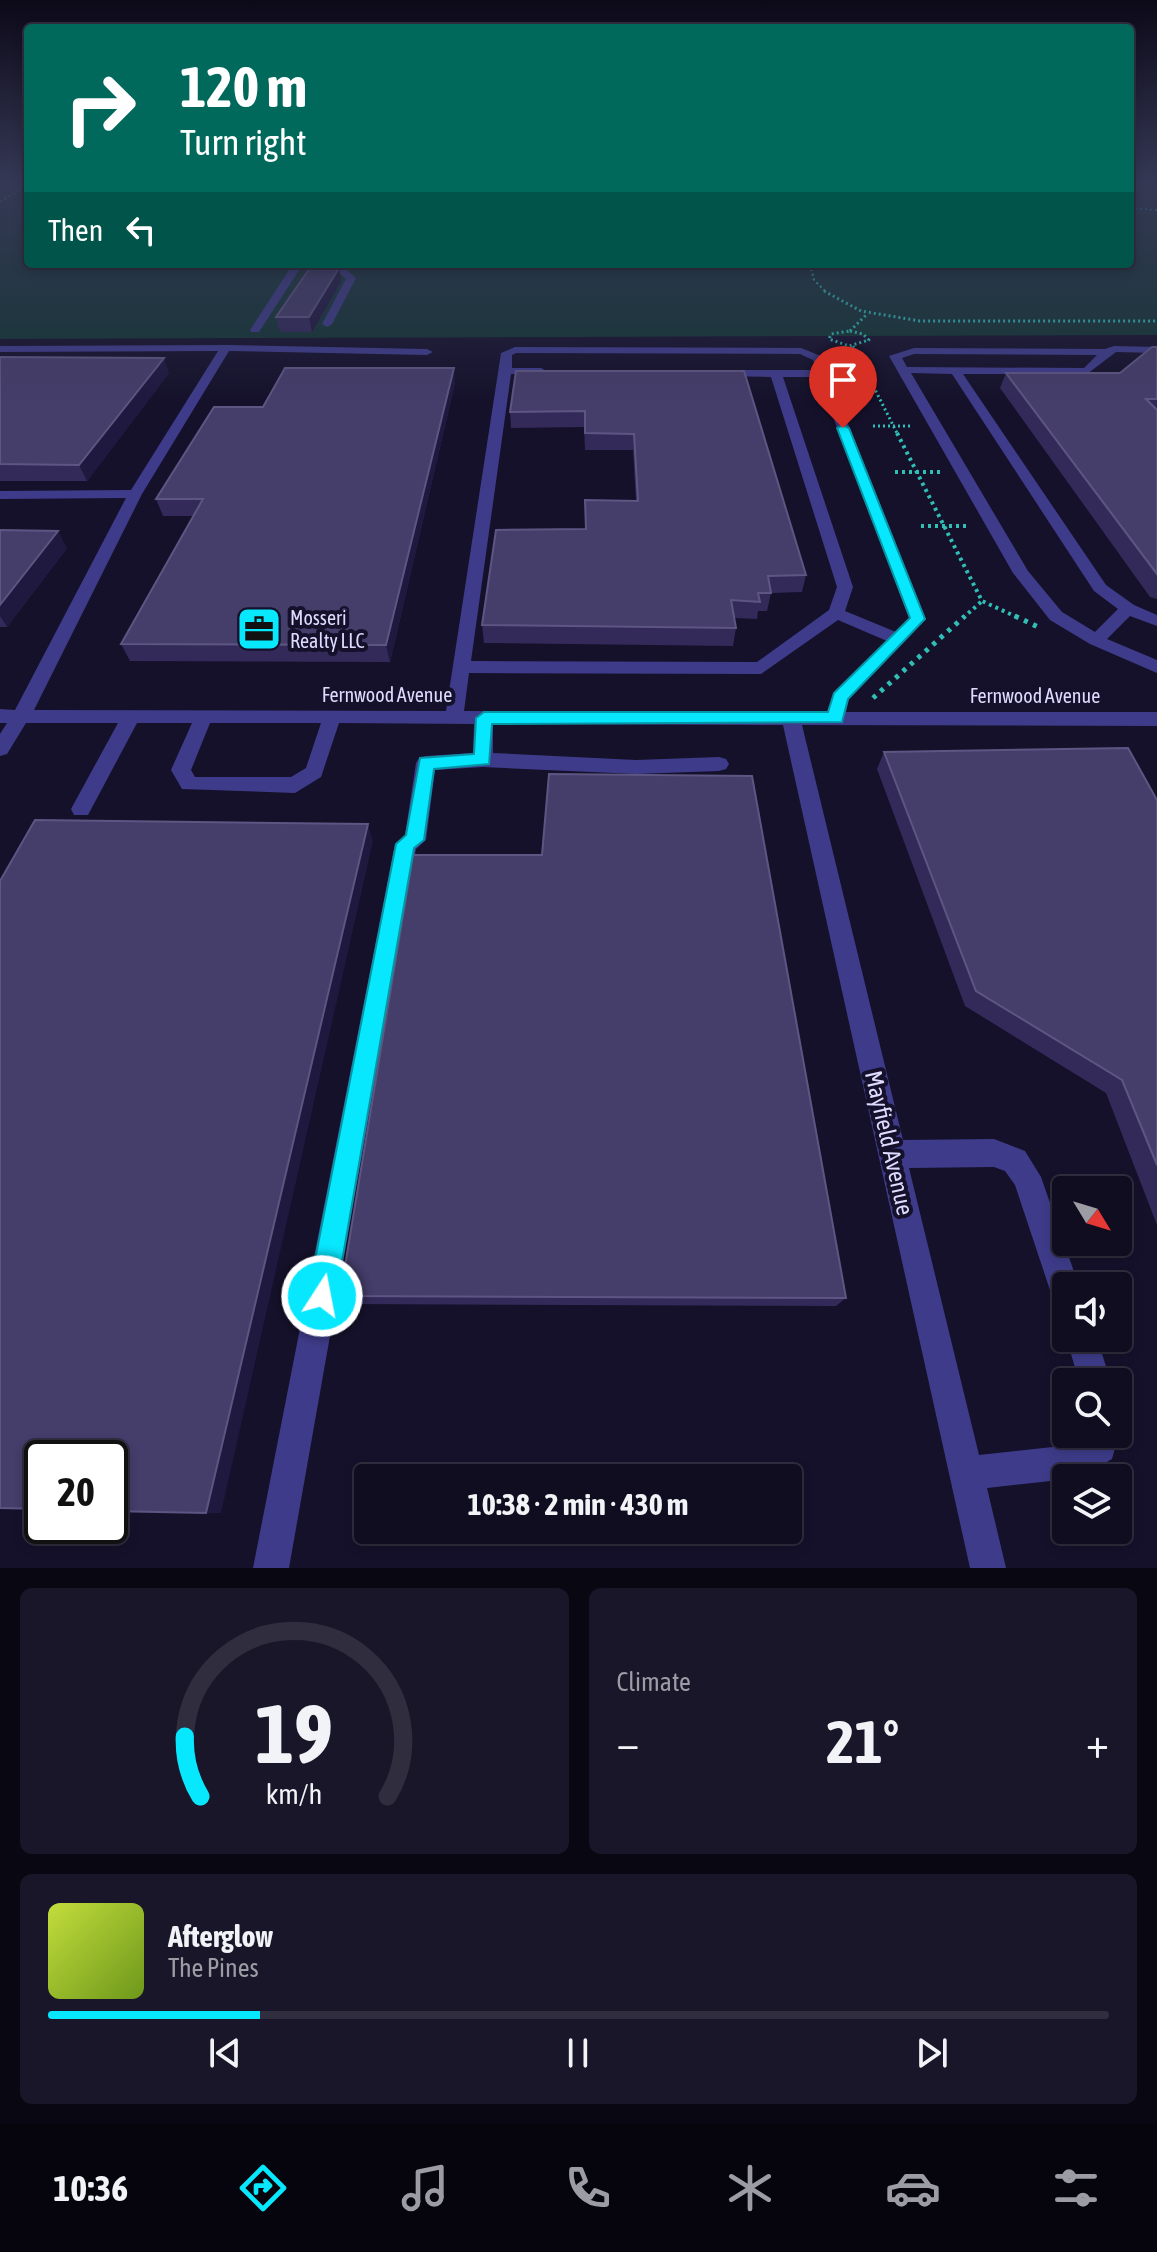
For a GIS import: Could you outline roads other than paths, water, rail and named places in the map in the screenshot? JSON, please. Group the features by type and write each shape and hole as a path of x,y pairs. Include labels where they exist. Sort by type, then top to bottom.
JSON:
{"street":[{"path":"255,330 295,268"},
{"path":"327,324 351,278 342,268"},
{"path":"0,749 21,716 135,494 226,348"},
{"path":"0,349 226,348 427,352"},
{"path":"904,370 1087,371 1114,349 1157,350"},
{"path":"454,717 507,353 515,350 801,351 815,354 822,364 822,374 918,619 840,697 836,718"},
{"path":"1107,352 914,351 895,356 1021,573 1056,616 1096,640 1157,667"},
{"path":"955,370 1100,588 1128,609 1157,621"},
{"path":"506,371 553,371"},
{"path":"712,373 822,374"},
{"path":"462,667 761,668 836,613 845,587 776,374"},
{"path":"0,495 135,494"},
{"path":"1096,640 1128,609"},
{"path":"836,613 898,639"},
{"name":"Fernwood Avenue","path":"0,716 1157,719"},
{"path":"81,809 131,716"},
{"path":"204,716 181,770 189,784 295,785 314,772 332,717"},
{"path":"483,760 484,718"},
{"name":"Mayfield Avenue","path":"791,718 988,1568"},
{"path":"271,1568 406,844 415,840 426,763 483,760 636,767 719,764"},
{"path":"892,1154 994,1153 1015,1161 1027,1177 1059,1272"},
{"path":"965,1473 1076,1462 1098,1448"}],"place":[{"name":"Mosseri Realty LLC","path":"259,629"}]}
